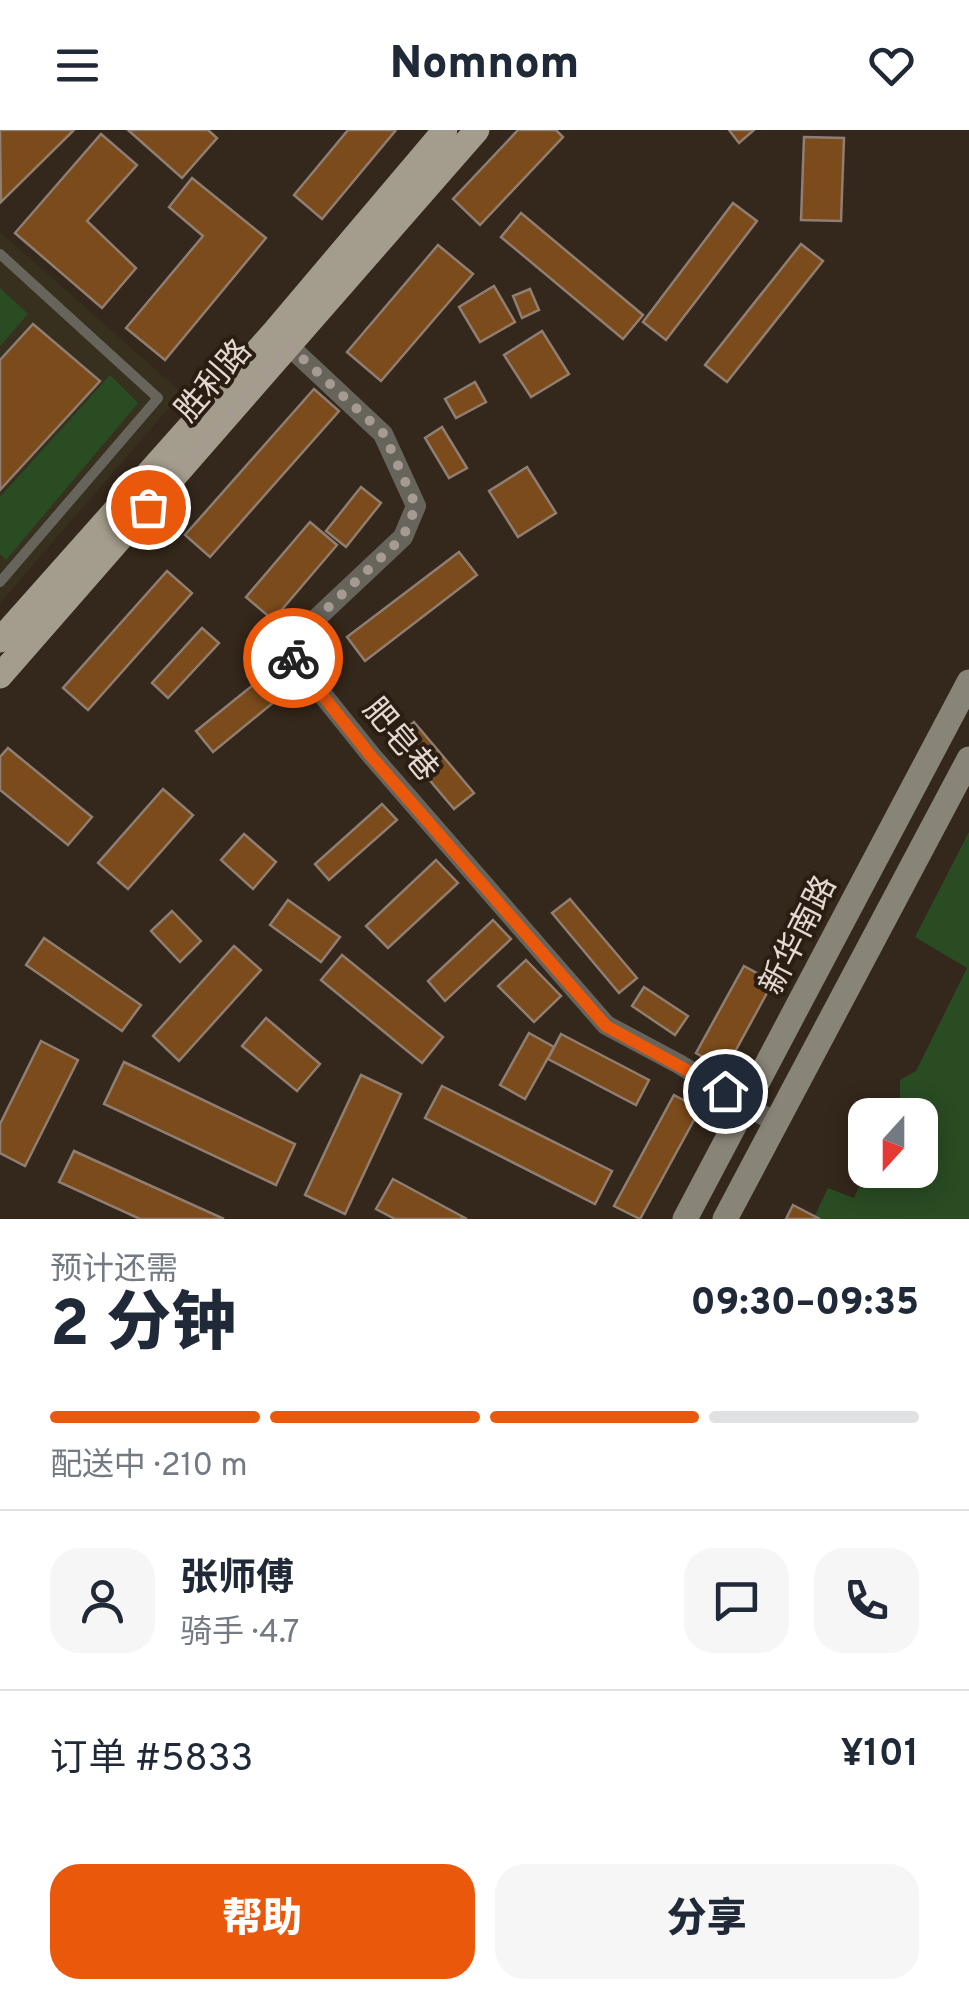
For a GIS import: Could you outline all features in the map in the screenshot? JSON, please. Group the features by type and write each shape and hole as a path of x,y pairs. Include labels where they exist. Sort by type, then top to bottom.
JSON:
{"main road":[{"name":"胜利路","path":"0,640 274,332 446,130"},
{"name":"胜利路","path":"0,676 478,130"},
{"name":"新华南路","path":"685,1219 969,682"},
{"name":"新华南路","path":"725,1219 969,759"}],"street":[{"name":"肥皂巷","path":"289,346 384,434 416,506 403,537 285,648 370,755 606,1026 776,1123"}],"lane":[{"path":"0,254 158,398 0,582"}],"shaded area":[{"path":"0,232 182,393 0,603"}],"green space":[{"path":"0,288 28,314 0,346"},
{"path":"110,375 138,403 6,560 0,554 0,497"},
{"path":"969,832 969,1219 813,1219 828,1188 854,1198 859,1188 938,1188 938,1098 900,1098 900,1080 916,1071 967,968 915,937"}],"building":[{"path":"0,130 74,130 1,202"},
{"path":"128,130 208,130 217,138 182,178"},
{"path":"348,130 396,130 322,219 294,195"},
{"path":"518,130 556,130 563,137 480,225 453,199"},
{"path":"729,130 754,130 739,143"},
{"path":"101,134 137,165 87,221 136,268 102,308 15,233"},
{"path":"804,137 844,138 841,221 801,220"},
{"path":"192,178 266,238 165,360 126,328 203,236 169,207"},
{"path":"733,203 757,221 666,340 643,322"},
{"path":"521,213 643,315 623,339 501,237"},
{"path":"801,244 823,261 727,382 705,365"},
{"path":"438,245 473,274 381,381 347,352"},
{"path":"494,286 515,322 480,342 459,307"},
{"path":"530,289 539,310 522,318 513,296"},
{"path":"33,324 100,381 0,490 0,360"},
{"path":"542,331 569,374 531,397 504,355"},
{"path":"475,382 486,402 456,418 445,399"},
{"path":"314,389 339,411 210,557 185,535"},
{"path":"442,427 467,468 449,478 425,438"},
{"path":"527,467 556,513 518,537 489,491"},
{"path":"361,487 381,503 346,547 326,531"},
{"path":"310,522 337,545 273,620 246,597"},
{"path":"459,552 477,575 365,661 347,637"},
{"path":"167,571 192,593 88,710 63,688"},
{"path":"202,628 219,643 168,698 152,683"},
{"path":"274,668 291,688 213,752 196,731"},
{"path":"414,722 474,793 454,809 394,738"},
{"path":"8,748 92,817 68,845 0,790 0,757"},
{"path":"163,789 193,815 128,889 98,863"},
{"path":"382,804 397,820 329,880 315,864"},
{"path":"244,834 276,862 253,889 221,860"},
{"path":"436,860 458,883 388,948 366,926"},
{"path":"570,899 637,978 619,993 552,913"},
{"path":"288,900 340,937 321,962 270,925"},
{"path":"172,911 201,941 180,962 151,931"},
{"path":"493,920 511,939 445,1001 428,981"},
{"path":"44,938 141,1005 122,1031 26,965"},
{"path":"234,946 261,970 179,1061 153,1036"},
{"path":"342,955 443,1037 422,1063 321,980"},
{"path":"526,960 561,996 534,1022 498,986"},
{"path":"744,966 773,982 725,1070 696,1053"},
{"path":"644,987 688,1016 675,1035 632,1006"},
{"path":"266,1018 320,1064 297,1091 242,1046"},
{"path":"529,1033 554,1047 525,1099 500,1085"},
{"path":"561,1034 649,1080 636,1105 548,1059"},
{"path":"41,1041 78,1060 25,1166 0,1153 0,1124"},
{"path":"124,1062 295,1144 276,1185 104,1104"},
{"path":"361,1075 401,1094 345,1214 305,1195"},
{"path":"442,1086 612,1171 595,1204 425,1118"},
{"path":"674,1095 700,1109 640,1219 614,1206"},
{"path":"74,1151 224,1219 140,1219 59,1182"},
{"path":"393,1179 467,1219 395,1219 376,1209"},
{"path":"793,1205 820,1219 786,1219"}],"way so far":[{"path":"148,507 289,346 384,434 416,506 403,537 285,648 293,658"}],"route":[{"path":"293,658 370,755 606,1026 725,1091"}]}
